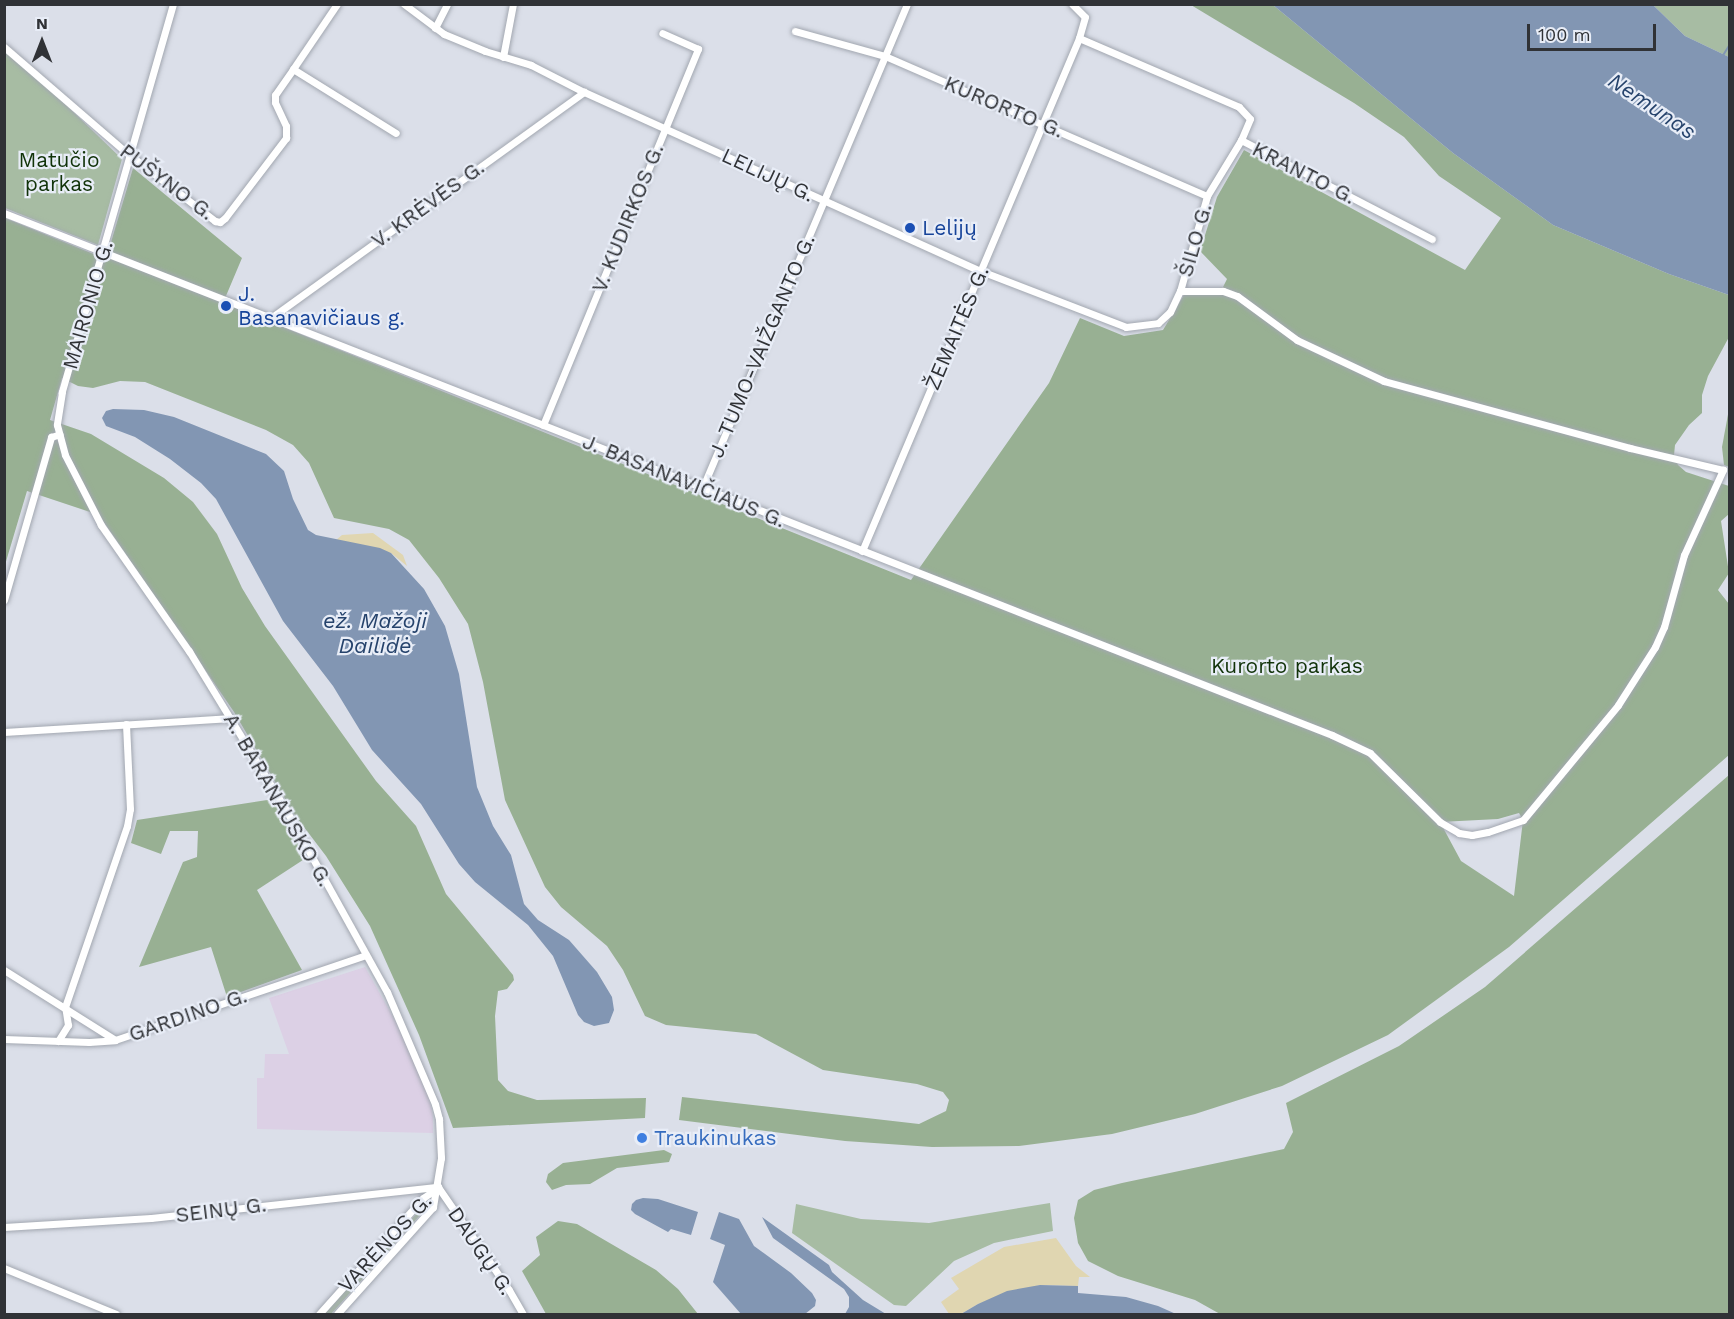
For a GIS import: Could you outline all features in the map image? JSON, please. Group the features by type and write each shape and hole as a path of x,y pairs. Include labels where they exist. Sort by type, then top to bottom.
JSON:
{"street":[{"name":"MAIRONIO G.","path":"60,434 57,424 60,399 173,4"},
{"path":"337,4 293,69 396,133"},
{"name":"LELIJŲ G.","path":"404,4 435,28 454,38 531,65 584,92 981,271 1115,325 1141,326"},
{"path":"435,28 447,4"},
{"path":"503,57 513,4"},
{"name":"J. TUMO-VAIŽGANTO G.","path":"702,489 907,4"},
{"path":"1072,4 1085,17 1079,38"},
{"name":"KURORTO G.","path":"795,31 885,56 1207,196"},
{"name":"V. KUDIRKOS G.","path":"543,425 698,49 662,33"},
{"name":"ŽEMAITĖS G.","path":"862,551 1079,38"},
{"name":"KRANTO G.","path":"1079,38 1239,107 1250,120 1241,140 1432,239"},
{"name":"PUŠYNO G.","path":"4,47 129,155 214,221 220,222 286,138 286,126 275,102 275,95 293,69"},
{"name":"V. KRĖVĖS G.","path":"272,317 584,92"},
{"name":"ŠILO G.","path":"1141,326 1158,323 1170,312 1180,291 1207,196 1241,140"},
{"name":"J. BASANAVIČIAUS G.","path":"4,213 1332,735 1370,753 1440,822 1459,833 1472,835 1488,832 1523,820 1618,705 1655,647 1664,627 1684,555 1723,470 1620,446 1384,381 1297,340 1237,296 1223,291 1180,291"},
{"path":"4,600 51,437 60,434"},
{"name":"A. BARANAUSKO G.","path":"60,434 65,455 101,525 189,651 232,718 387,992 435,1104 439,1119 441,1158 438,1187"},
{"path":"4,732 232,718"},
{"path":"58,1041 68,1025 64,1007 127,826 129,810 126,724"},
{"name":"GARDINO G.","path":"4,1039 115,1040 366,955"},
{"path":"4,970 115,1040"},
{"name":"SEINŲ G.","path":"4,1227 151,1218 438,1187"},
{"name":"VARĖNOS G.","path":"319,1314 423,1198 438,1187"},
{"name":"VARĖNOS G.","path":"337,1314 433,1208 438,1187"},
{"name":"DAUGŲ G.","path":"438,1187 523,1314"},
{"path":"4,1268 116,1314"}],"shaded area":[{"path":"365,967 396,1022 429,1098 433,1116 433,1133 257,1129 257,1078 264,1078 265,1054 289,1054 269,998"}],"green space":[{"name":"Kurorto parkas","path":"1191,5 1273,5 1453,153 1553,225 1669,274 1729,295 1729,337 1708,376 1702,395 1702,413 1689,425 1675,445 1674,455 1678,465 1686,472 1729,486 1729,514 1721,521 1729,573 1718,590 1729,604 1729,755 1509,947 1388,1035 1282,1086 1195,1114 1112,1134 1019,1146 932,1147 845,1141 679,1120 682,1097 919,1124 946,1111 949,1100 943,1092 917,1084 823,1070 756,1034 666,1025 645,1016 623,970 607,946 561,907 545,887 505,800 483,682 468,624 439,578 409,540 389,529 334,518 309,463 293,445 266,430 145,382 120,381 93,388 78,386 62,378 50,420 91,434 164,478 193,502 217,534 242,588 265,626 376,781 416,826 446,894 513,975 514,980 507,989 498,991 495,1016 498,1080 508,1091 537,1100 646,1098 645,1118 453,1128 419,1035 370,926 326,856 294,814 234,712 99,515 27,491 5,565 5,218 106,259 133,168 242,258 223,303 911,580 1049,383 1080,318 1124,336 1163,330 1184,295 1221,291 1227,279 1200,251 1217,197 1244,150 1465,270 1501,218 1439,176 1404,137 1354,103","holes":["1519,813 1523,820 1514,896 1461,861 1440,822 1498,819"]},
{"path":"1653,5 1729,5 1729,57 1685,36"},
{"name":"Matučio parkas","path":"4,45 122,159 98,245 5,208"},
{"path":"1729,409 1730,467 1724,465 1722,447"},
{"path":"1729,775 1729,1314 1220,1314 1195,1300 1118,1276 1088,1261 1078,1243 1074,1218 1078,1200 1094,1190 1122,1183 1284,1149 1293,1132 1286,1103 1399,1046 1485,987"},
{"path":"274,799 306,858 257,890 302,970 227,997 211,947 139,967 183,862 197,857 198,831 170,831 161,854 131,843 137,820"},
{"path":"664,1150 672,1154 669,1162 617,1168 590,1184 566,1185 552,1190 546,1182 548,1174 563,1163"},
{"path":"429,1200 429,1205 331,1314 324,1314"},
{"path":"1050,1203 1053,1231 994,1243 954,1261 906,1306 894,1305 792,1233 796,1204 861,1219 929,1223"},
{"path":"558,1221 577,1224 656,1270 678,1289 698,1314 546,1314 522,1271 540,1255 536,1237"}],"sand":[{"path":"373,533 403,555 407,566 391,553 336,540 342,535"},
{"path":"1056,1238 1076,1266 1090,1277 1079,1277 1078,1286 1040,1285 978,1304 961,1314 949,1314 941,1302 959,1289 951,1278 1004,1247"}],"water":[{"name":"Nemunas","path":"1273,5 1653,5 1685,36 1729,57 1729,295 1669,274 1553,225 1453,153"},
{"name":"ež. Mažoji Dailidė","path":"113,409 144,410 174,417 266,454 284,471 293,499 308,530 316,535 380,548 391,553 424,589 445,626 459,674 477,787 493,826 511,855 524,904 538,920 569,940 597,972 612,997 614,1010 609,1023 594,1026 584,1022 578,1015 553,956 528,925 475,882 459,864 421,804 372,750 333,686 283,621 216,499 201,483 170,459 135,437 106,426 102,418 106,411"},
{"path":"643,1198 658,1199 698,1212 691,1235 671,1229 668,1232 635,1214 631,1210 632,1204"},
{"path":"719,1212 739,1219 754,1246 791,1273 812,1293 816,1300 815,1306 805,1314 741,1314 713,1282 725,1245 710,1239"},
{"path":"762,1217 829,1265 832,1272 863,1300 886,1314 845,1314 849,1307 849,1297 844,1289 773,1238"},
{"path":"1040,1285 1078,1286 1078,1293 1126,1297 1176,1314 961,1314 1007,1291"}],"waterway":[{"path":"1722,57 1730,44"}],"place":[{"name":"Lelijų","path":"910,228"},
{"name":"J. Basanavičiaus g.","path":"226,306"},
{"name":"Traukinukas","path":"642,1138"}]}
